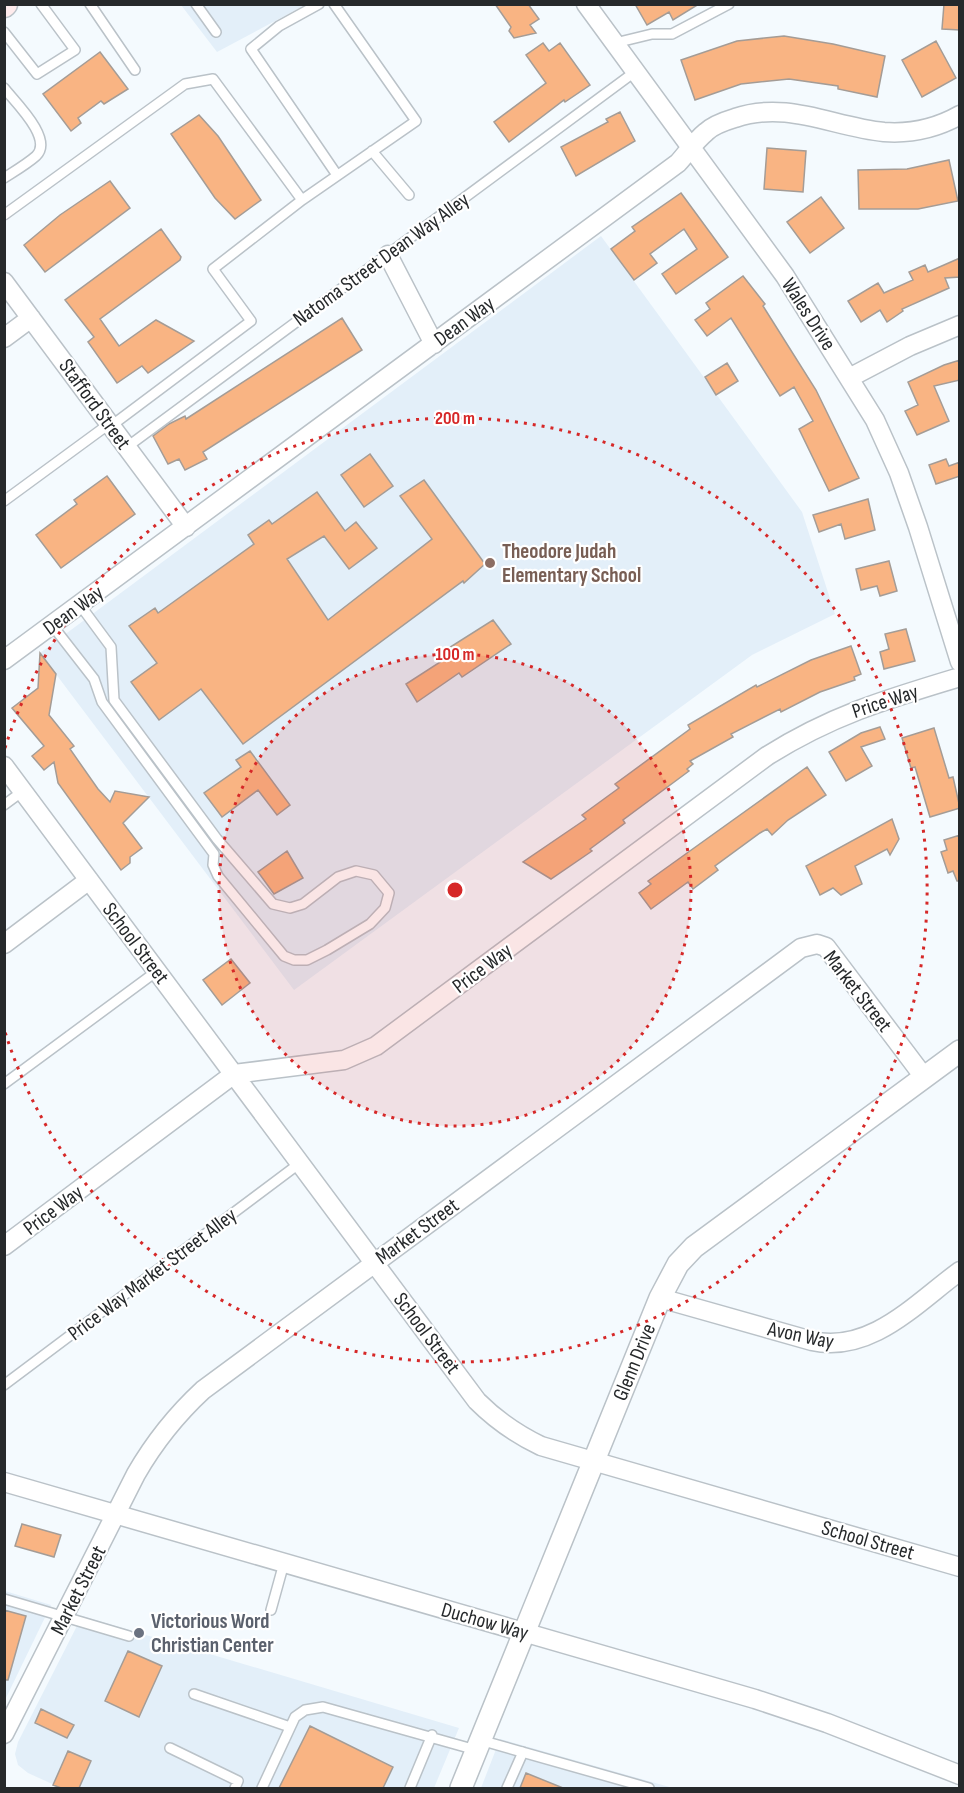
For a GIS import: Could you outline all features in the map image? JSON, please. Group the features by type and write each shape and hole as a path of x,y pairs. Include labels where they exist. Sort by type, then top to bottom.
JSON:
{"street":[{"name":"Wales Drive","path":"586,4 785,276 851,377 875,420 899,472 960,662"},
{"name":"Dean Way","path":"4,660 675,166 707,131 724,122 760,113 798,113 871,130 897,132 930,128 960,115"},
{"path":"388,255 434,344"},
{"name":"Stafford Street","path":"4,282 186,527"},
{"path":"7,332 32,318"},
{"path":"851,377 910,346 960,325"},
{"name":"Price Way","path":"4,1246 234,1074 344,1060 367,1052 767,756 803,733 842,714 960,677"},
{"name":"School Street","path":"4,766 477,1401 493,1417 520,1436 541,1446 960,1567"},
{"path":"4,944 89,880"},
{"name":"Market Street","path":"4,1734 10,1710 64,1616 149,1451 183,1408 203,1390 374,1263 806,946 817,944 826,947 924,1077"},
{"name":"Glenn Drive","path":"461,1788 660,1298 678,1264 694,1247 960,1051"},
{"name":"Avon Way","path":"660,1298 812,1341 837,1345 873,1334 960,1271"},
{"name":"Duchow Way","path":"4,1482 755,1699 960,1775"}],"lane":[{"path":"4,32 37,74 75,50 41,4"},
{"path":"90,4 135,70"},
{"path":"196,4 216,32"},
{"path":"319,4 279,26 251,49 337,176"},
{"path":"4,501 251,321 213,269 302,200 416,121 334,4"},
{"path":"615,43 652,34 672,34 729,4"},
{"name":"Natoma Street Dean Way Alley","path":"127,447 636,71"},
{"path":"4,215 185,84 213,79 302,200"},
{"path":"4,88 39,132 42,144 38,155 4,178"},
{"path":"372,151 409,195"},
{"path":"52,625 93,679 102,702 214,854 213,865 218,876 284,956 294,960 307,960 370,924 385,908 389,893 385,885 374,875 356,871 338,877 315,898 303,904 290,908 273,904 217,839 114,700 111,646 80,605"},
{"path":"4,805 23,791"},
{"path":"4,1084 157,971"},
{"name":"Price Way Market Street Alley","path":"4,1385 300,1163"},
{"path":"271,1610 284,1563"},
{"path":"4,1599 129,1636"},
{"path":"194,1694 290,1727"},
{"path":"262,1788 295,1717 305,1710 323,1707 432,1735 523,1752 650,1788"},
{"path":"410,1788 432,1735"},
{"path":"170,1748 238,1781 235,1788"},
{"path":"507,1788 523,1752"}],"shaded area":[{"path":"181,5 305,5 217,52"},
{"name":"Theodore Judah Elementary School","path":"601,236 802,512 835,614 752,655 294,990 40,653"},
{"path":"5,1591 51,1605 5,1700"},
{"path":"82,1616 459,1728 434,1788 61,1788 28,1773 18,1765 15,1754 18,1742"},
{"path":"500,1739 673,1788 481,1788"}],"building":[{"path":"495,4 528,4 539,19 530,25 536,33 514,38 509,31 511,27"},
{"path":"635,4 699,4 673,20 669,12 647,25"},
{"path":"944,4 960,4 960,30 942,29"},
{"path":"784,36 885,56 877,97 838,89 838,86 789,79 741,84 695,100 681,60 737,41"},
{"path":"936,41 956,78 922,97 902,60"},
{"path":"543,43 549,51 560,43 590,85 565,102 564,100 509,142 494,122 546,83 526,55"},
{"path":"100,52 128,89 104,104 101,101 78,118 81,123 71,131 43,94"},
{"path":"620,112 635,141 576,176 561,147 608,122 606,119"},
{"path":"199,115 218,136 261,200 235,219 215,198 171,134"},
{"path":"767,148 806,151 803,192 764,189"},
{"path":"949,160 958,201 918,209 859,209 858,170 907,169"},
{"path":"110,181 130,208 45,272 24,245 60,215"},
{"path":"681,193 728,257 676,294 662,274 697,249 684,229 650,254 657,263 634,280 611,249 635,231 632,227"},
{"path":"821,197 844,228 810,253 787,222"},
{"path":"161,229 181,257 180,260 100,319 119,346 156,320 194,341 148,373 142,366 117,383 88,342 94,337 65,300"},
{"path":"960,258 960,277 945,278 949,288 902,309 903,311 887,322 880,310 861,322 848,301 878,283 884,293 913,280 909,272 925,265 928,272"},
{"path":"743,276 765,304 763,306 816,390 859,478 829,491 799,429 813,421 794,387 780,396 731,318 707,336 695,320 710,309 706,303"},
{"path":"342,318 362,350 203,452 207,459 185,470 179,459 168,464 153,436 169,424 185,416 186,419"},
{"path":"960,360 960,380 934,386 949,421 917,435 905,411 918,405 908,382"},
{"path":"727,363 738,381 716,395 705,377"},
{"path":"370,454 393,486 364,507 341,475"},
{"path":"946,459 949,466 960,462 960,476 936,484 929,465"},
{"path":"107,476 135,514 61,568 36,535 77,504 74,500"},
{"path":"424,480 485,564 464,583 463,581 243,744 201,689 159,720 131,682 157,663 129,626 155,608 158,613 254,544 248,535 269,520 272,524 317,492 345,531 356,522 377,548 349,569 324,536 287,559 328,620 432,539 400,496"},
{"path":"868,499 875,530 845,539 841,524 819,532 813,515"},
{"path":"889,561 897,591 880,596 877,586 861,590 856,569"},
{"path":"493,620 511,644 462,677 459,673 417,702 406,684 448,657 444,651"},
{"path":"906,629 915,661 884,669 880,652 889,649 885,634"},
{"path":"851,646 861,674 854,677 855,680 820,692 781,712 780,709 731,734 733,737 690,761 693,764 687,769 689,771 623,820 625,823 590,849 592,851 551,879 523,862 586,819 582,815 619,788 615,784 690,729 688,725 756,685 757,687 811,660"},
{"path":"40,653 56,674 49,715 74,746 70,749 98,789 110,802 115,791 149,797 123,823 142,848 130,857 130,863 121,870 58,783 54,762 44,770 32,756 44,746 12,708 38,688"},
{"path":"880,727 885,739 861,747 872,766 846,781 829,752 861,733"},
{"path":"934,728 949,778 953,777 960,808 930,817 915,767 911,768 902,738"},
{"path":"250,751 290,805 277,815 258,790 222,817 204,793 241,767 236,760"},
{"path":"807,767 826,795 788,820 772,835 767,829 760,833 715,866 718,870 693,889 688,882 651,909 639,893 651,884 648,881"},
{"path":"892,819 899,839 890,855 887,849 855,866 862,884 841,895 833,888 820,895 806,866"},
{"path":"960,835 960,881 957,881 953,871 948,873 941,852 947,850 944,840"},
{"path":"287,851 303,878 274,894 258,872"},
{"path":"231,959 250,983 222,1005 203,980"},
{"path":"22,1524 61,1535 54,1557 15,1546"},
{"path":"4,1610 26,1616 8,1680 4,1680"},
{"path":"128,1651 162,1666 139,1717 105,1701"},
{"path":"41,1709 74,1725 67,1738 35,1723"},
{"path":"310,1726 393,1767 383,1788 279,1788"},
{"path":"68,1751 91,1761 79,1788 61,1788 53,1785"},
{"path":"526,1773 563,1788 520,1788"}],"place":[{"name":"Theodore Judah Elementary School","path":"490,563"},
{"name":"Victorious Word Christian Center","path":"139,1633"}]}
